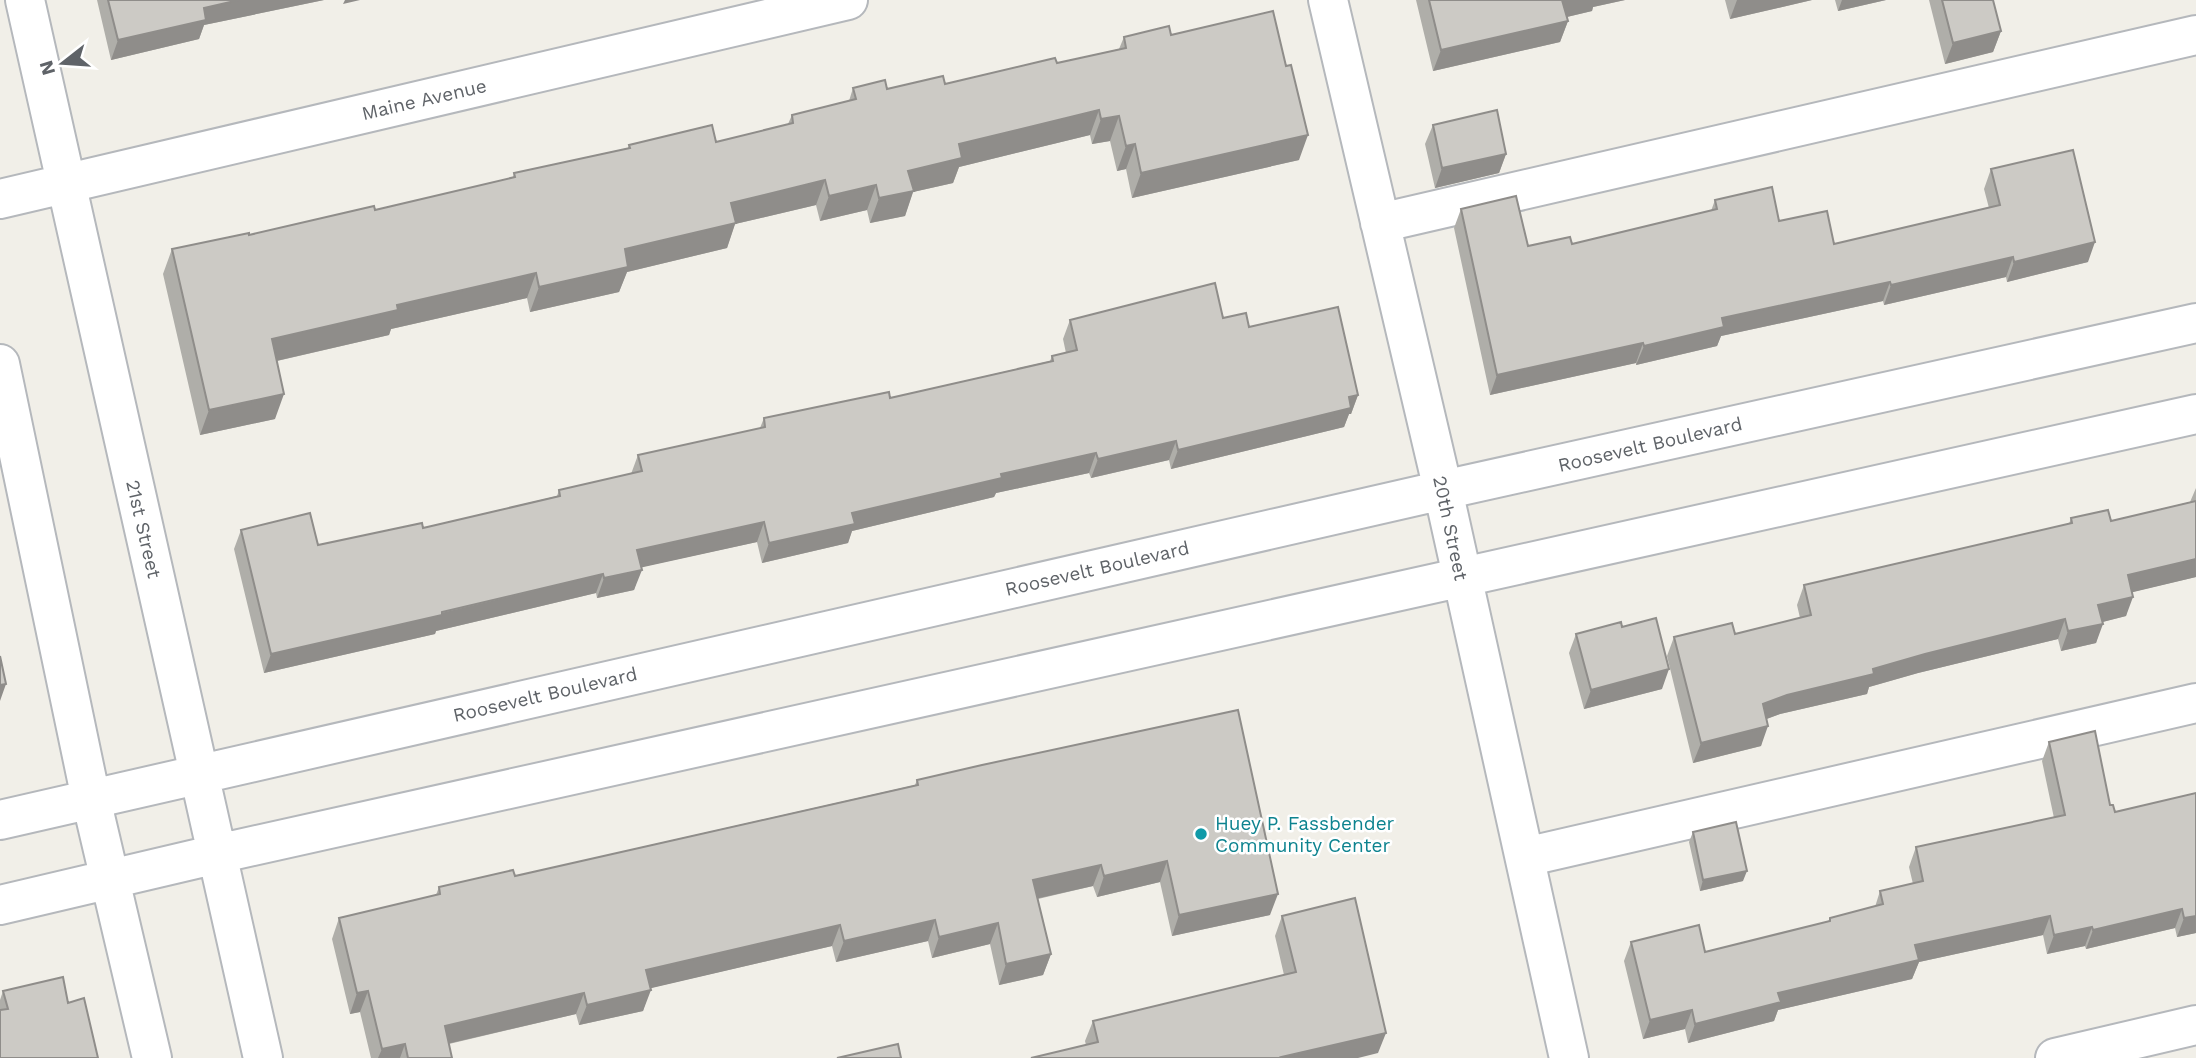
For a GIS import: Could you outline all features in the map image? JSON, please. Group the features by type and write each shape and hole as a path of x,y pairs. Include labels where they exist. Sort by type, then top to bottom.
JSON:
{"street":[{"name":"21st Street","path":"26,0 263,1058"},
{"name":"Maine Avenue","path":"0,199 848,0"},
{"name":"20th Street","path":"1328,0 1443,490 1569,1058"},
{"path":"1380,223 2196,35"},
{"name":"Roosevelt Boulevard","path":"0,820 1443,490 2196,323"},
{"path":"0,364 91,799 152,1058"},
{"path":"0,905 217,854 2196,414"},
{"path":"1525,857 2196,703"},
{"path":"2055,1058 2196,1025"}],"building":[{"path":"108,0 239,0 204,8 206,20 118,40"},
{"path":"1429,0 1562,0 1568,21 1441,50"},
{"path":"1942,0 1993,0 2001,31 1953,43"},
{"path":"1273,11 1286,66 1291,65 1308,135 1141,173 1135,144 1126,146 1119,116 1101,119 1099,110 959,144 962,158 908,171 914,191 879,198 876,185 829,196 825,180 731,203 736,223 625,249 628,267 539,287 536,273 397,305 398,310 272,339 284,394 209,410 172,249 249,235 374,206 375,210 515,177 514,173 630,148 629,145 712,125 716,142 793,123 792,115 856,99 853,88 885,80 887,89 943,76 945,84 1055,58 1057,63 1126,48 1124,37 1169,26 1171,35"},
{"path":"1497,110 1506,154 1442,168 1433,125"},
{"path":"2073,150 2095,242 2014,262 2013,257 1891,285 1890,282 1722,318 1724,327 1497,375 1461,209 1516,196 1528,246 1570,237 1572,244 1717,209 1715,200 1772,187 1779,221 1827,211 1834,244 2000,205 1991,169"},
{"path":"1215,283 1223,318 1246,313 1249,327 1338,307 1358,395 1349,397 1351,408 1178,450 1176,441 1098,459 1096,453 1001,474 1002,478 852,513 855,524 769,543 764,522 637,550 642,570 604,578 603,574 442,612 442,615 271,654 241,530 310,513 318,545 422,523 423,528 560,496 559,490 642,471 638,455 765,427 764,418 889,392 890,398 1053,361 1052,356 1077,350 1070,320"},
{"path":"2196,501 2196,559 2128,575 2133,597 2098,605 2103,624 2068,631 2065,619 1873,669 1874,674 1787,695 1763,704 1768,726 1701,743 1674,637 1732,623 1735,634 1811,615 1804,585 2072,523 2071,518 2108,510 2111,521"},
{"path":"1656,618 1669,669 1591,690 1576,634 1621,622 1622,627"},
{"path":"0,656 6,684 0,685"},
{"path":"1238,710 1278,894 1179,915 1167,861 1104,876 1101,865 1033,880 1051,954 1006,964 998,923 939,937 935,920 844,941 840,925 646,970 651,990 587,1005 584,993 445,1026 452,1058 408,1058 405,1044 382,1049 368,991 357,993 339,918 440,894 439,887 513,870 515,876 918,785 917,780 982,765"},
{"path":"2095,731 2110,805 2113,805 2115,812 2196,793 2196,916 2184,918 2182,909 2093,930 2092,927 2054,935 2050,916 1915,945 1919,960 1778,993 1781,1002 1695,1024 1692,1010 1650,1020 1631,942 1699,925 1705,952 1830,921 1830,918 1883,904 1880,891 1923,881 1916,847 2065,815 2049,742"},
{"path":"1736,822 1747,871 1703,880 1693,832"},
{"path":"1355,898 1386,1033 1282,1058 1031,1058 1098,1042 1093,1021 1296,972 1282,916"},
{"path":"63,977 68,1003 84,998 98,1058 0,1058 0,1010 8,1009 3,991"},
{"path":"898,1044 901,1058 837,1058"}],"place":[{"name":"Huey P. Fassbender Community Center","path":"1201,834"}]}
